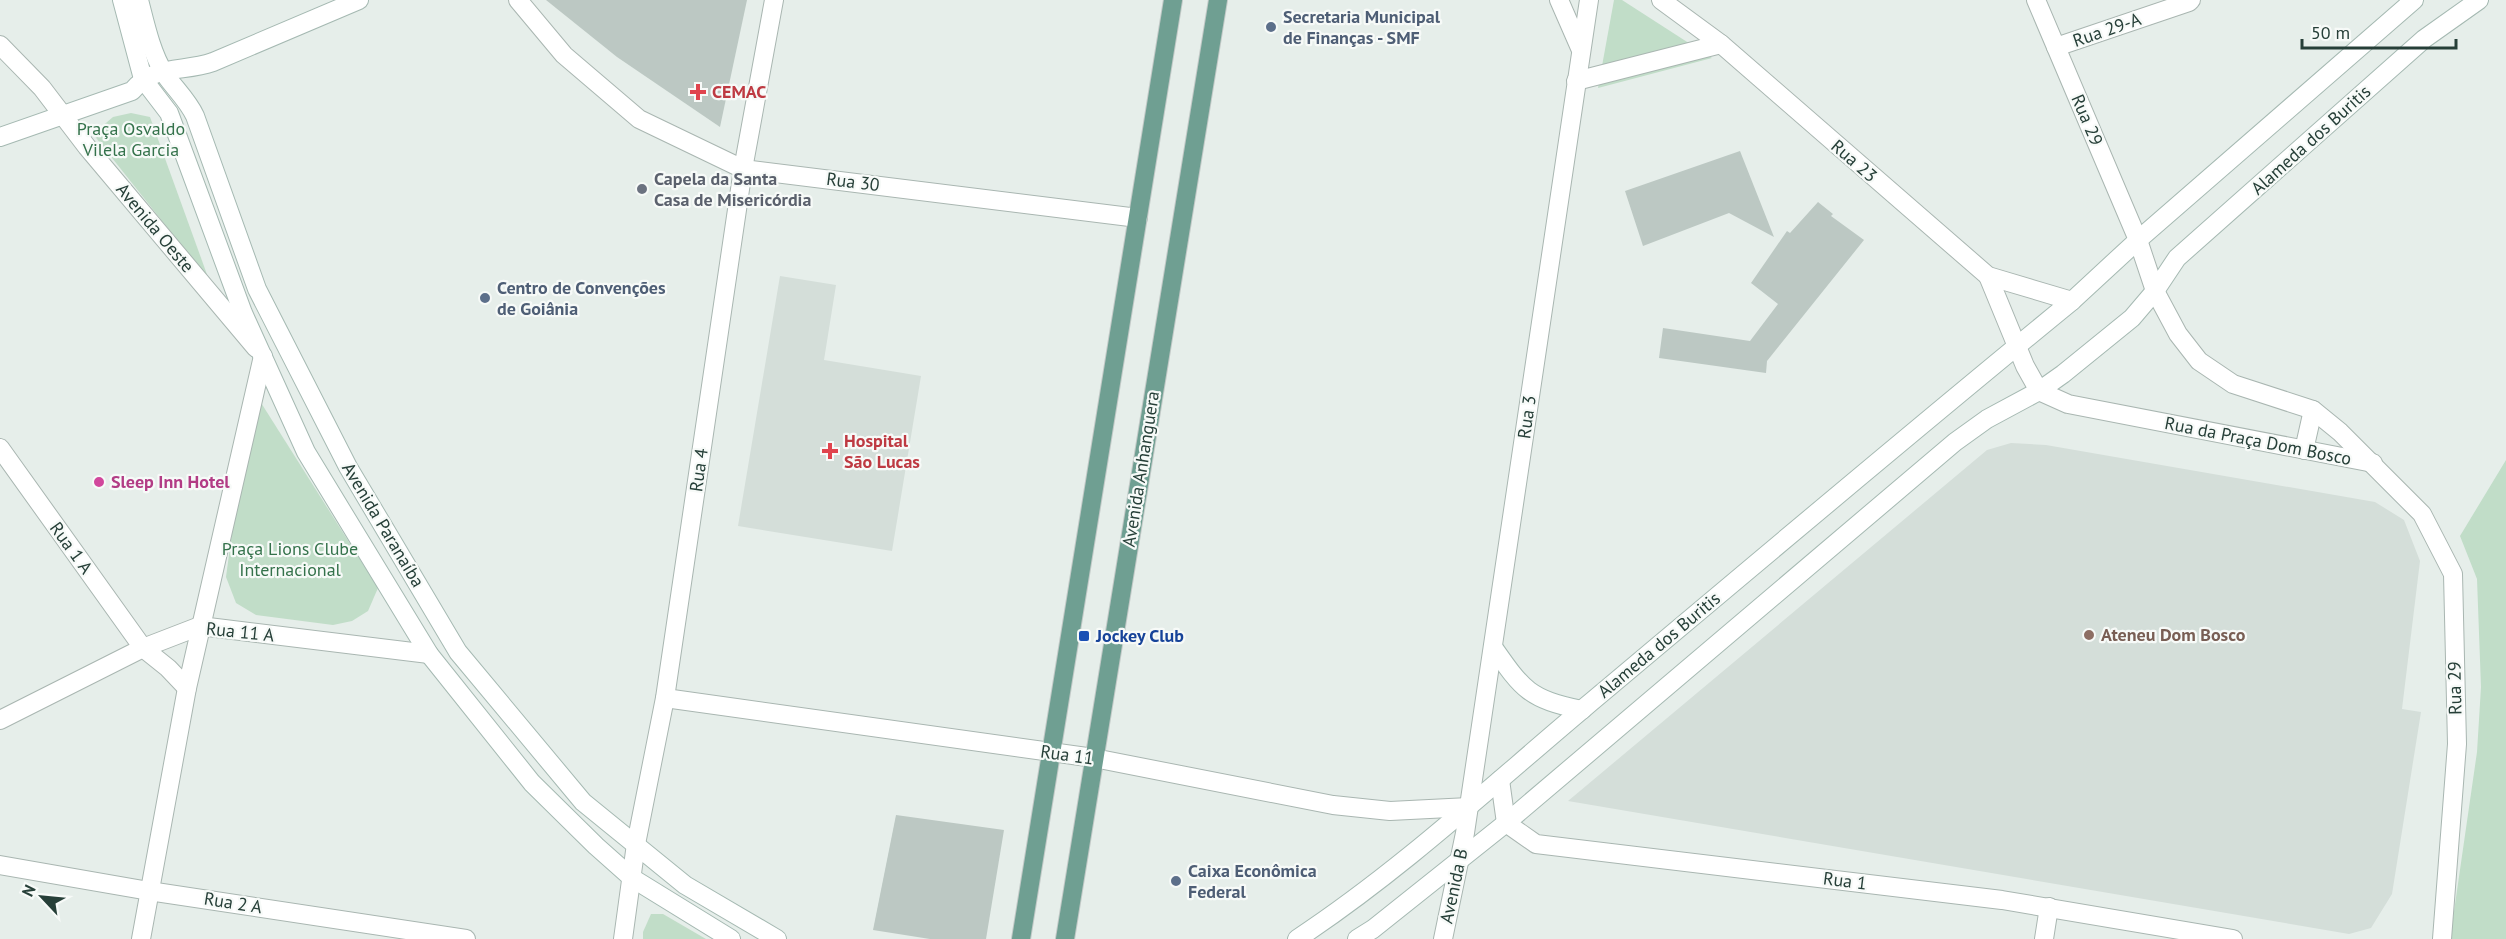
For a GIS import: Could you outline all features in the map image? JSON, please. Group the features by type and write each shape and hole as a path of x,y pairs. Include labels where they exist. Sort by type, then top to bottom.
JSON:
{"main road":[{"path":"1021,939 1173,0"},
{"name":"Avenida Anhanguera","path":"1065,939 1218,0"}],"street":[{"name":"Avenida Paranaíba","path":"122,0 143,79 169,113 243,313 306,452 429,654 532,783 632,878 731,939"},
{"name":"Avenida Paranaíba","path":"139,0 146,27 163,71 189,104 195,116 262,300 348,467 458,651 583,802 686,885 777,939"},
{"path":"0,137 132,92 143,79 163,71 201,67 213,63 359,0"},
{"name":"Rua 30","path":"518,0 564,55 639,119 743,169 1138,218"},
{"name":"Rua 4","path":"623,939 636,844 665,698 743,169 774,0"},
{"path":"1559,0 1580,48"},
{"name":"Rua 3","path":"1465,833 1588,0"},
{"name":"Rua 23","path":"1661,0 1721,44 1988,276 2072,301"},
{"name":"Rua 29","path":"2037,0 2138,240"},
{"name":"Rua 29-A","path":"2056,47 2191,0"},
{"name":"Alameda dos Buritis","path":"1297,939 1347,906 1469,807 2072,301 2138,240 2414,0"},
{"name":"Alameda dos Buritis","path":"1357,939 1373,929 1506,823 1918,472 1987,419 2039,391 2132,318 2177,258 2424,39 2478,0"},
{"path":"1576,81 1721,44"},
{"name":"Avenida Oeste","path":"0,45 36,81 263,356"},
{"path":"2138,240 2154,291"},
{"name":"Rua 23","path":"1988,276 2017,346"},
{"name":"Rua da Praça Dom Bosco","path":"2154,291 2178,334 2199,361 2233,384 2313,410 2373,463"},
{"path":"2017,346 2039,391"},
{"path":"141,939 187,688 263,356"},
{"name":"Rua da Praça Dom Bosco","path":"2039,391 2068,404 2373,463"},
{"path":"2304,450 2313,410"},
{"name":"Rua 1 A","path":"0,448 143,648 168,668 187,688"},
{"name":"Rua 29","path":"2373,463 2422,514 2453,574 2457,744 2442,939"},
{"name":"Rua 11 A","path":"0,720 143,648 200,626 429,654"},
{"path":"1493,647 1518,684 1534,695 1558,705 1582,710"},
{"name":"Rua 11","path":"665,698 1094,758 1333,805 1390,811 1469,807"},
{"path":"1500,780 1506,823"},
{"name":"Rua 1","path":"1506,823 1536,844 2002,900 2233,939"},
{"name":"Avenida B","path":"1443,939 1465,833"},
{"path":"0,852 5,866"},
{"name":"Rua 2 A","path":"5,866 149,891 466,939"},
{"path":"2044,939 2049,908"}],"shaded area":[{"name":"Hospital São Lucas","path":"780,276 836,285 824,360 921,376 892,551 738,526"},
{"name":"Ateneu Dom Bosco","path":"2011,443 2046,445 2375,502 2404,520 2420,561 2402,709 2421,712 2392,894 2371,928 2349,934 1568,801 1987,450"}],"green space":[{"path":"1614,0 1622,0 1712,58 1598,88"},
{"name":"Praça Osvaldo Vilela Garcia","path":"131,113 150,117 209,280 93,134 113,117"},
{"name":"Praça Lions Clube Internacional","path":"258,398 378,588 368,611 352,621 333,625 256,615 236,603 226,577 240,473"},
{"path":"2506,460 2506,939 2450,939 2477,752 2481,687 2477,579 2460,536"},
{"path":"651,914 663,914 706,939 643,939 643,932"}],"building":[{"name":"CEMAC","path":"546,0 747,0 720,127 617,57"},
{"path":"1740,151 1774,237 1729,213 1643,246 1625,191"},
{"path":"1818,202 1833,214 1831,216 1864,240 1767,361 1766,373 1659,358 1663,328 1750,341 1778,304 1751,283 1787,231 1790,233"},
{"path":"896,815 1004,830 986,939 930,939 873,930"}],"place":[{"name":"Secretaria Municipal de Finanças - SMF","path":"1271,27"},
{"name":"CEMAC","path":"698,92"},
{"name":"Capela da Santa Casa de Misericórdia","path":"642,189"},
{"name":"Centro de Convenções de Goiânia","path":"485,298"},
{"name":"Hospital São Lucas","path":"830,451"},
{"name":"Sleep Inn Hotel","path":"99,482"},
{"name":"Ateneu Dom Bosco","path":"2089,635"},
{"name":"Jockey Club","path":"1084,636"},
{"name":"Caixa Econômica Federal","path":"1176,881"}]}
